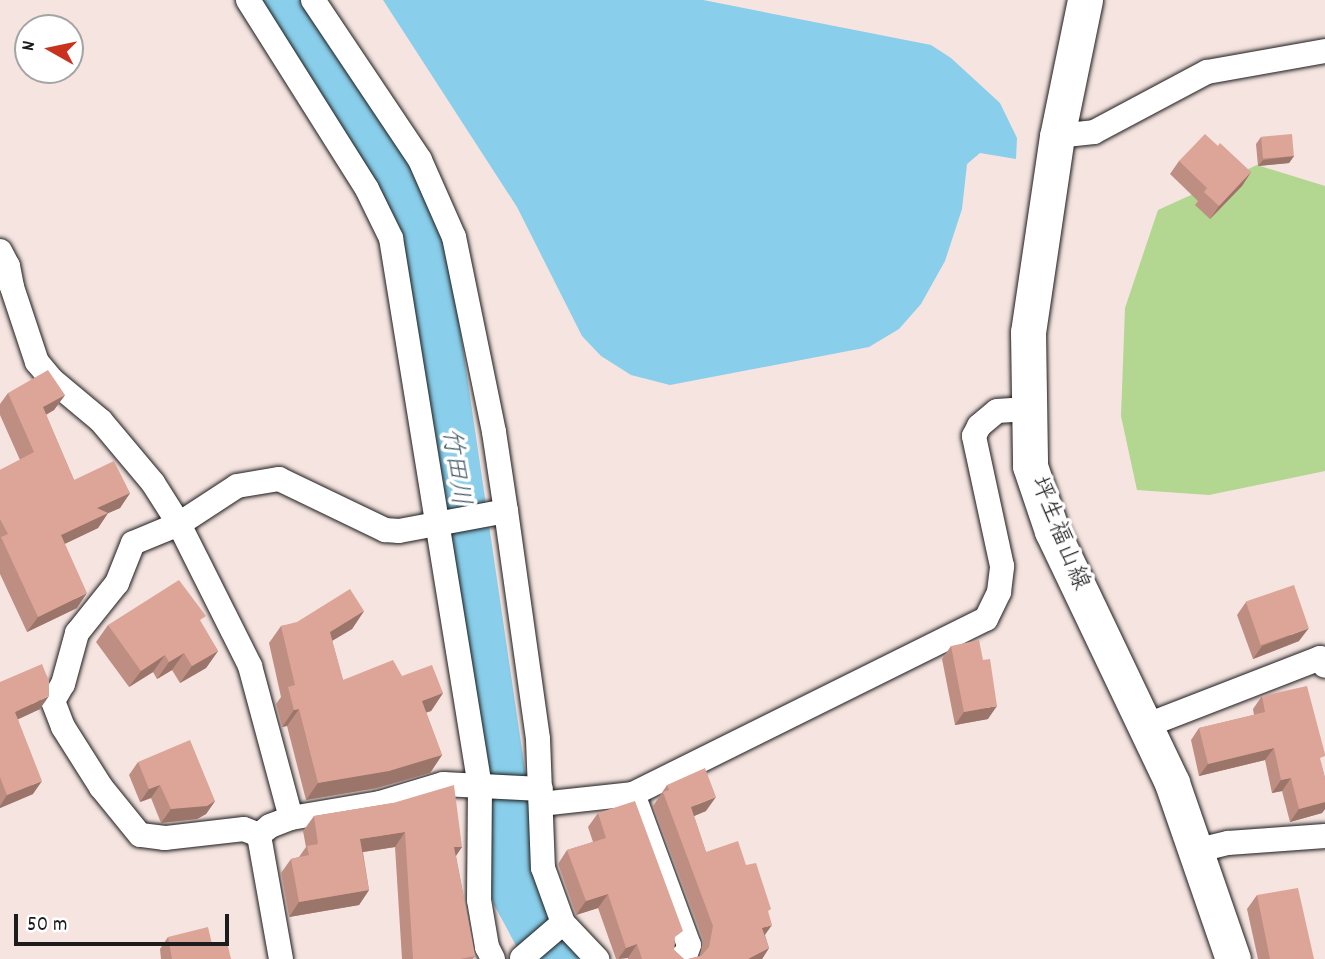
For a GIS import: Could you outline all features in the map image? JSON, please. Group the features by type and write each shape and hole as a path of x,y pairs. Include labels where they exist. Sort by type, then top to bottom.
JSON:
{"main road":[{"name":"坪生福山線","path":"1085,0 1057,136 1028,332 1027,409 1030,466 1052,531 1172,783 1233,959"}],"street":[{"path":"248,0 367,189 391,238 443,522 484,788 479,900 487,947 494,959"},
{"path":"313,0 419,160 454,237 494,432 500,513 538,739 536,794 543,868 560,925 597,959"},
{"path":"1057,136 1094,132 1207,72 1325,51"},
{"path":"0,251 8,265 12,287 37,362 51,380 101,421 153,484 179,524 250,666 267,719 291,818"},
{"path":"500,513 399,531 384,530 279,480 237,486 179,524 133,543 117,583 77,633 63,684 53,701 63,727 101,787 141,835 165,838 244,830 259,835 291,818 380,803 443,784 536,794 633,794 986,619 999,592 1002,566 974,436 979,426 997,411 1027,409"},
{"path":"1144,726 1320,658 1325,666"},
{"path":"633,794 689,945 685,956 678,959"},
{"path":"259,835 281,959"},
{"path":"1195,851 1228,843 1325,836"},
{"path":"520,958 560,925"}],"green space":[{"path":"1257,165 1325,186 1325,471 1209,495 1137,490 1121,416 1125,308 1158,210"}],"water":[{"path":"383,0 703,0 931,45 951,58 1000,103 1017,138 1016,159 980,153 967,164 962,209 945,261 921,304 899,329 869,347 670,385 631,375 601,356 582,336 517,207"}],"building":[{"path":"1205,134 1218,146 1220,143 1251,172 1219,206 1204,192 1207,188 1179,161"},
{"path":"1292,134 1294,156 1263,159 1261,137"},
{"path":"48,370 65,395 43,407 74,480 114,461 130,493 97,508 108,513 61,535 87,593 38,617 1,537 8,534 0,519 0,470 34,452 8,393"},
{"path":"179,580 206,616 200,620 218,651 192,666 184,653 169,662 165,655 141,671 108,625"},
{"path":"1294,585 1309,628 1261,645 1246,602"},
{"path":"350,589 364,611 330,632 343,680 393,660 402,676 432,665 443,693 422,701 442,755 389,771 318,783 299,709 294,710 288,687 295,685 281,626 297,622"},
{"path":"979,640 983,660 990,659 997,706 964,712 951,646"},
{"path":"42,664 49,681 49,696 15,712 42,781 7,795 0,777 0,682"},
{"path":"1307,686 1325,754 1320,758 1325,778 1325,802 1299,809 1291,778 1281,780 1274,748 1208,764 1199,728 1265,712 1262,696"},
{"path":"190,740 215,801 207,806 171,809 160,785 149,789 138,762"},
{"path":"705,768 716,797 691,807 706,852 738,841 746,865 756,863 771,909 768,911 772,925 762,928 769,948 748,959 688,959 701,956 709,947 713,926 663,792 669,790 667,785"},
{"path":"454,785 462,847 454,847 475,956 460,959 413,959 405,832 360,839 369,890 299,902 291,859 309,855 307,846 318,844 314,816 393,803"},
{"path":"635,801 683,931 675,937 674,950 684,959 642,959 637,944 626,948 608,894 586,901 567,850 606,838 598,813"},
{"path":"1298,888 1314,959 1270,959 1257,895"},
{"path":"208,927 212,944 227,942 231,959 172,959 168,937"}],"waterway":[{"name":"竹田川","path":"284,0 403,197 422,248 517,894 552,959"},
{"path":"290,9 301,0"}]}
